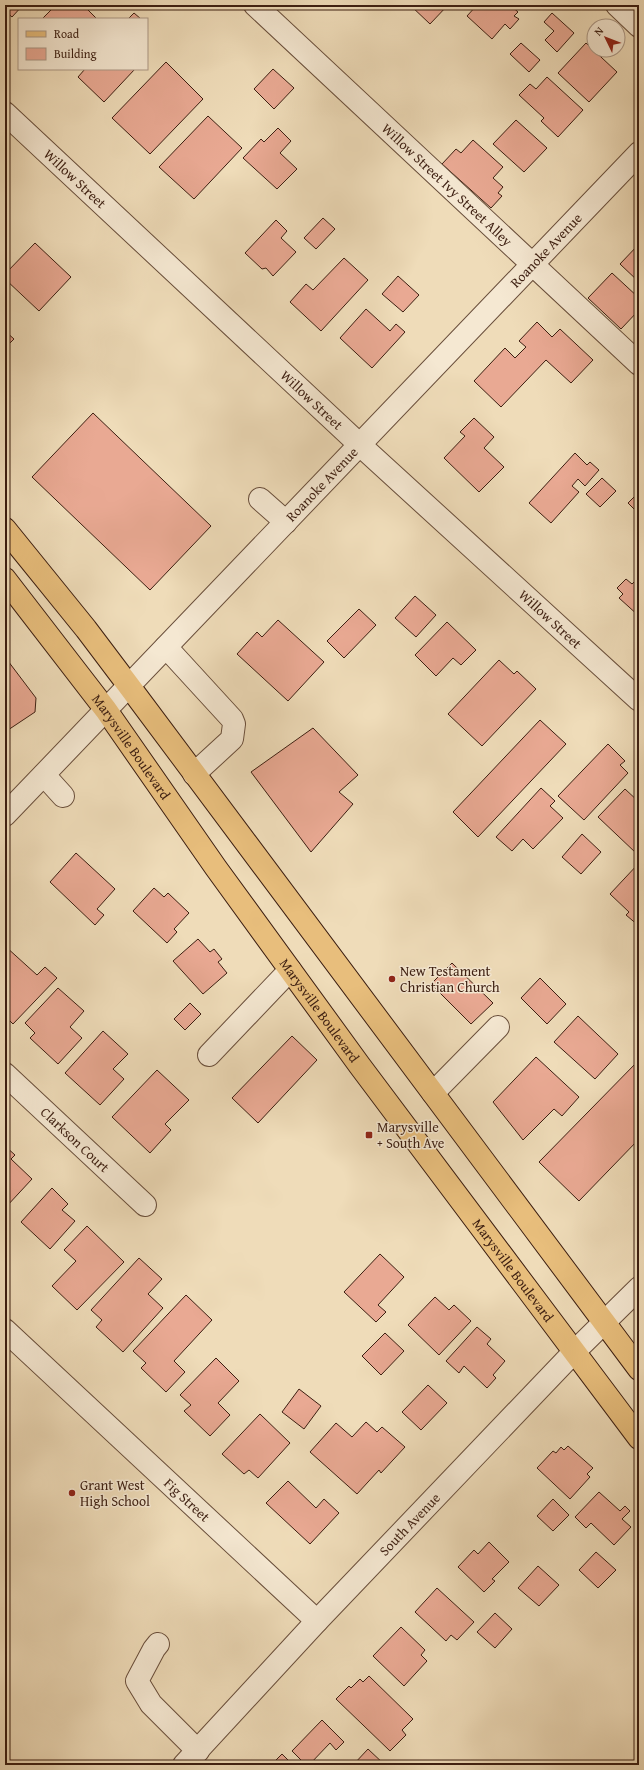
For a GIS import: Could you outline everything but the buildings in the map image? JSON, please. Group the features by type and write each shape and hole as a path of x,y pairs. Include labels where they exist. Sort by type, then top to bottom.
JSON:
{"main road":[{"path":"5,529 86,629 639,1369"},
{"name":"Marysville Boulevard","path":"5,579 106,710 290,970 639,1438"}],"street":[{"name":"Willow Street Ivy Street Alley","path":"255,5 639,364"},
{"path":"617,5 639,26"},
{"name":"Willow Street","path":"5,112 360,445 639,700"},
{"name":"Roanoke Avenue","path":"9,802 44,775 639,153"},
{"path":"260,499 286,522"},
{"path":"166,647 232,719 234,724 232,739 194,774"},
{"path":"44,775 63,796"},
{"path":"210,1055 290,970"},
{"path":"433,1093 498,1028"},
{"name":"Clarkson Court","path":"5,1074 145,1205"},
{"name":"South Avenue","path":"191,1758 317,1621 574,1352 639,1288"},
{"name":"Fig Street","path":"5,1330 317,1621"},
{"path":"158,1644 137,1681 151,1704 191,1758"}],"place":[{"name":"New Testament Christian Church","path":"392,979"},
{"name":"Marysville + South Ave","path":"369,1135"},
{"name":"Grant West High School","path":"72,1493"}]}
